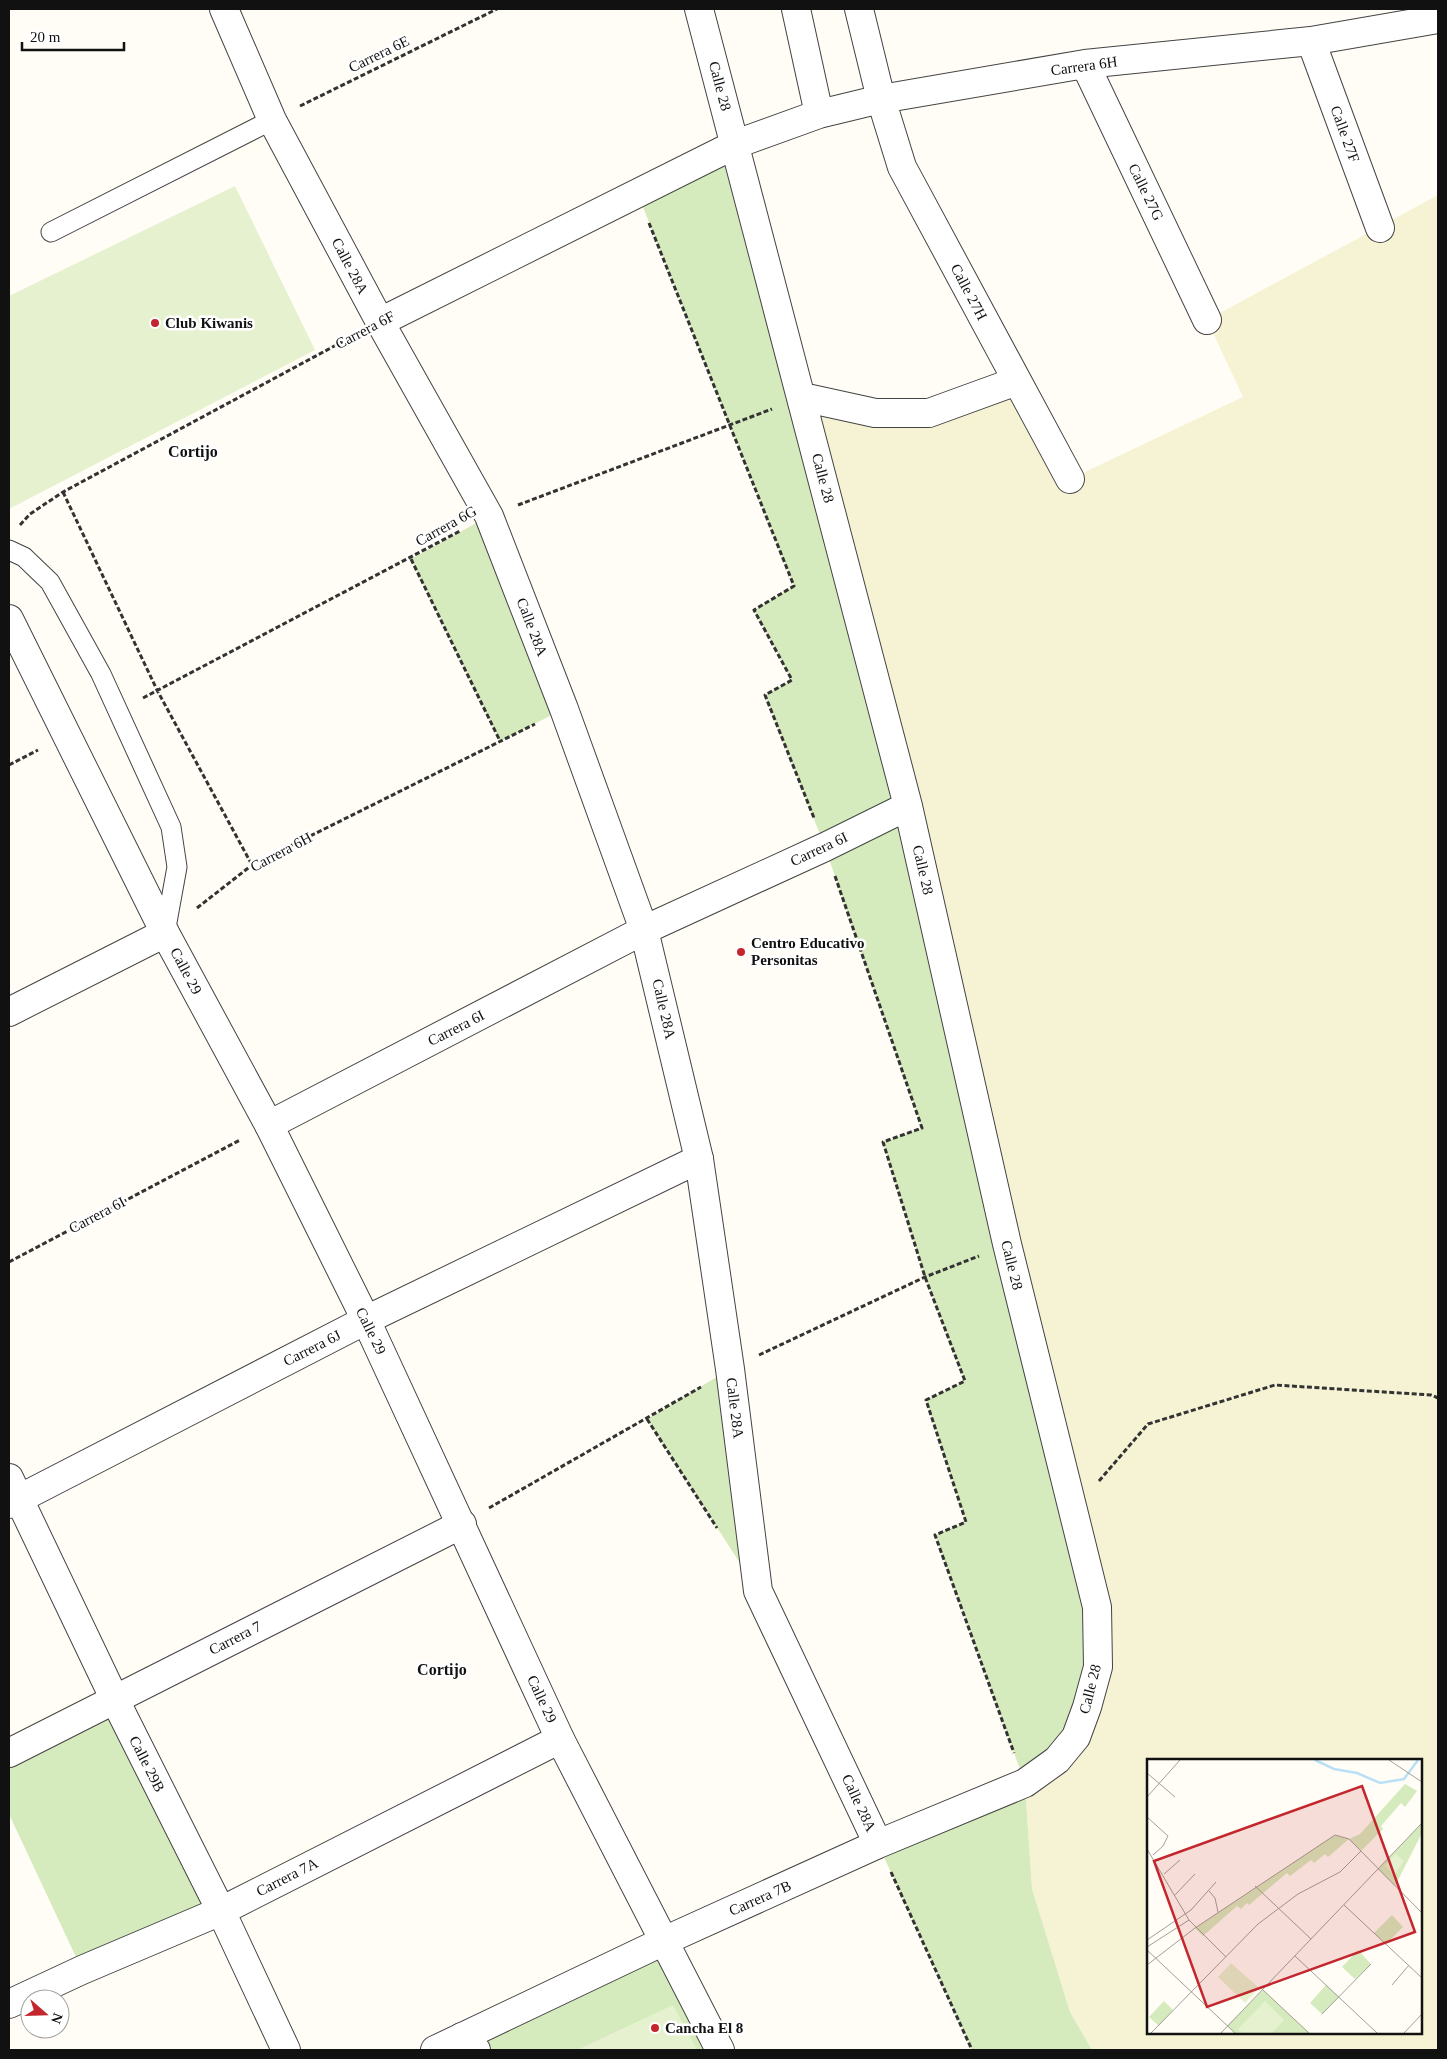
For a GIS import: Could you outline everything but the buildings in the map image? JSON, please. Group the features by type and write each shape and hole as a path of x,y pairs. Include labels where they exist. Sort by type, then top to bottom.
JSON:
{"street":[{"name":"Calle 28A","path":"224,9 272,120 380,322 489,516 564,710 644,930 699,1159 730,1369 758,1591 878,1844"},
{"name":"Calle 28","path":"699,9 736,144 908,806 1007,1244 1097,1607 1098,1667 1087,1708 1076,1737"},
{"path":"796,9 819,114"},
{"name":"Calle 27H","path":"860,9 881,99 902,167 1070,479"},
{"name":"Carrera 6H","path":"736,144 819,114 881,99 1085,64 1311,41 1399,16 1438,18"},
{"name":"Calle 27F","path":"1311,41 1380,228"},
{"name":"Calle 27G","path":"1085,64 1208,320"},
{"name":"Carrera 6F","path":"380,322 736,144"},
{"path":"802,397 875,413 929,413 1017,381"},
{"name":"Calle 29","path":"9,619 165,933 269,1124 366,1320 560,1739 720,2050"},
{"name":"Carrera 6I","path":"269,1124 644,930 825,847 908,806"},
{"path":"9,1012 165,933"},
{"name":"Carrera 6J","path":"12,1494 699,1159"},
{"name":"Calle 29B","path":"12,1494 221,1911 286,2050"},
{"name":"Carrera 7","path":"9,1753 462,1524"},
{"name":"Carrera 7B","path":"435,2050 469,2044 664,1941 878,1844 1025,1783 1057,1760 1076,1737"},
{"name":"Carrera 7A","path":"9,2004 82,1970 221,1911 560,1739"}],"lane":[{"path":"51,232 272,120"},
{"path":"9,550 24,557 50,582 101,674 170,827 177,867 165,933"}],"path":[{"name":"Carrera 6E","path":"272,120 497,9"},
{"path":"637,192 794,586 754,610 792,680 765,695 825,847 922,1128 883,1142 925,1277 965,1381 926,1400 966,1522 935,1535 1025,1783"},
{"name":"Carrera 6F","path":"19,526 30,514 63,492 380,322"},
{"name":"Carrera 6G","path":"118,711 411,559 489,516 802,397"},
{"path":"63,492 157,690 252,865"},
{"path":"411,559 500,741"},
{"name":"Carrera 6H","path":"165,933 252,865 564,710"},
{"name":"Carrera 6I","path":"9,1262 269,1124"},
{"path":"1073,1512 1148,1424 1275,1385 1438,1398"},
{"path":"647,1419 721,1534"},
{"name":"Calle 28A","path":"878,1844 972,2050"}],"shaded area":[{"path":"1438,195 1438,2050 1092,2050 1070,2012 1032,1889 1025,1783 1057,1760 802,397 875,413 1017,381 1070,479 1243,397 1207,320"}],"green space":[{"path":"736,144 1097,1607 1087,1707 1025,1784 1032,1889 1070,2012 1092,2050 972,2050 878,1844 1025,1783 935,1535 966,1522 926,1400 965,1381 925,1277 883,1142 922,1128 825,847 765,695 792,680 754,610 794,586 637,192"},
{"name":"Club Kiwanis","path":"235,186 315,350 9,509 9,296"},
{"path":"489,516 564,709 500,741 411,559"},
{"path":"730,1369 758,1591 647,1419"},
{"path":"115,1700 221,1911 82,1970 9,1814 9,1753"},
{"path":"664,1941 719,2050 475,2050 462,2037"},
{"name":"Cancha El 8","path":"673,2005 697,2050 577,2050"}],"place":[{"name":"Club Kiwanis","path":"155,323"},
{"name":"Centro Educativo Personitas","path":"741,952"},
{"name":"Cancha El 8","path":"655,2028"}],"district":[{"name":"Cortijo","path":"193,451"},
{"name":"Cortijo","path":"442,1669"}]}
